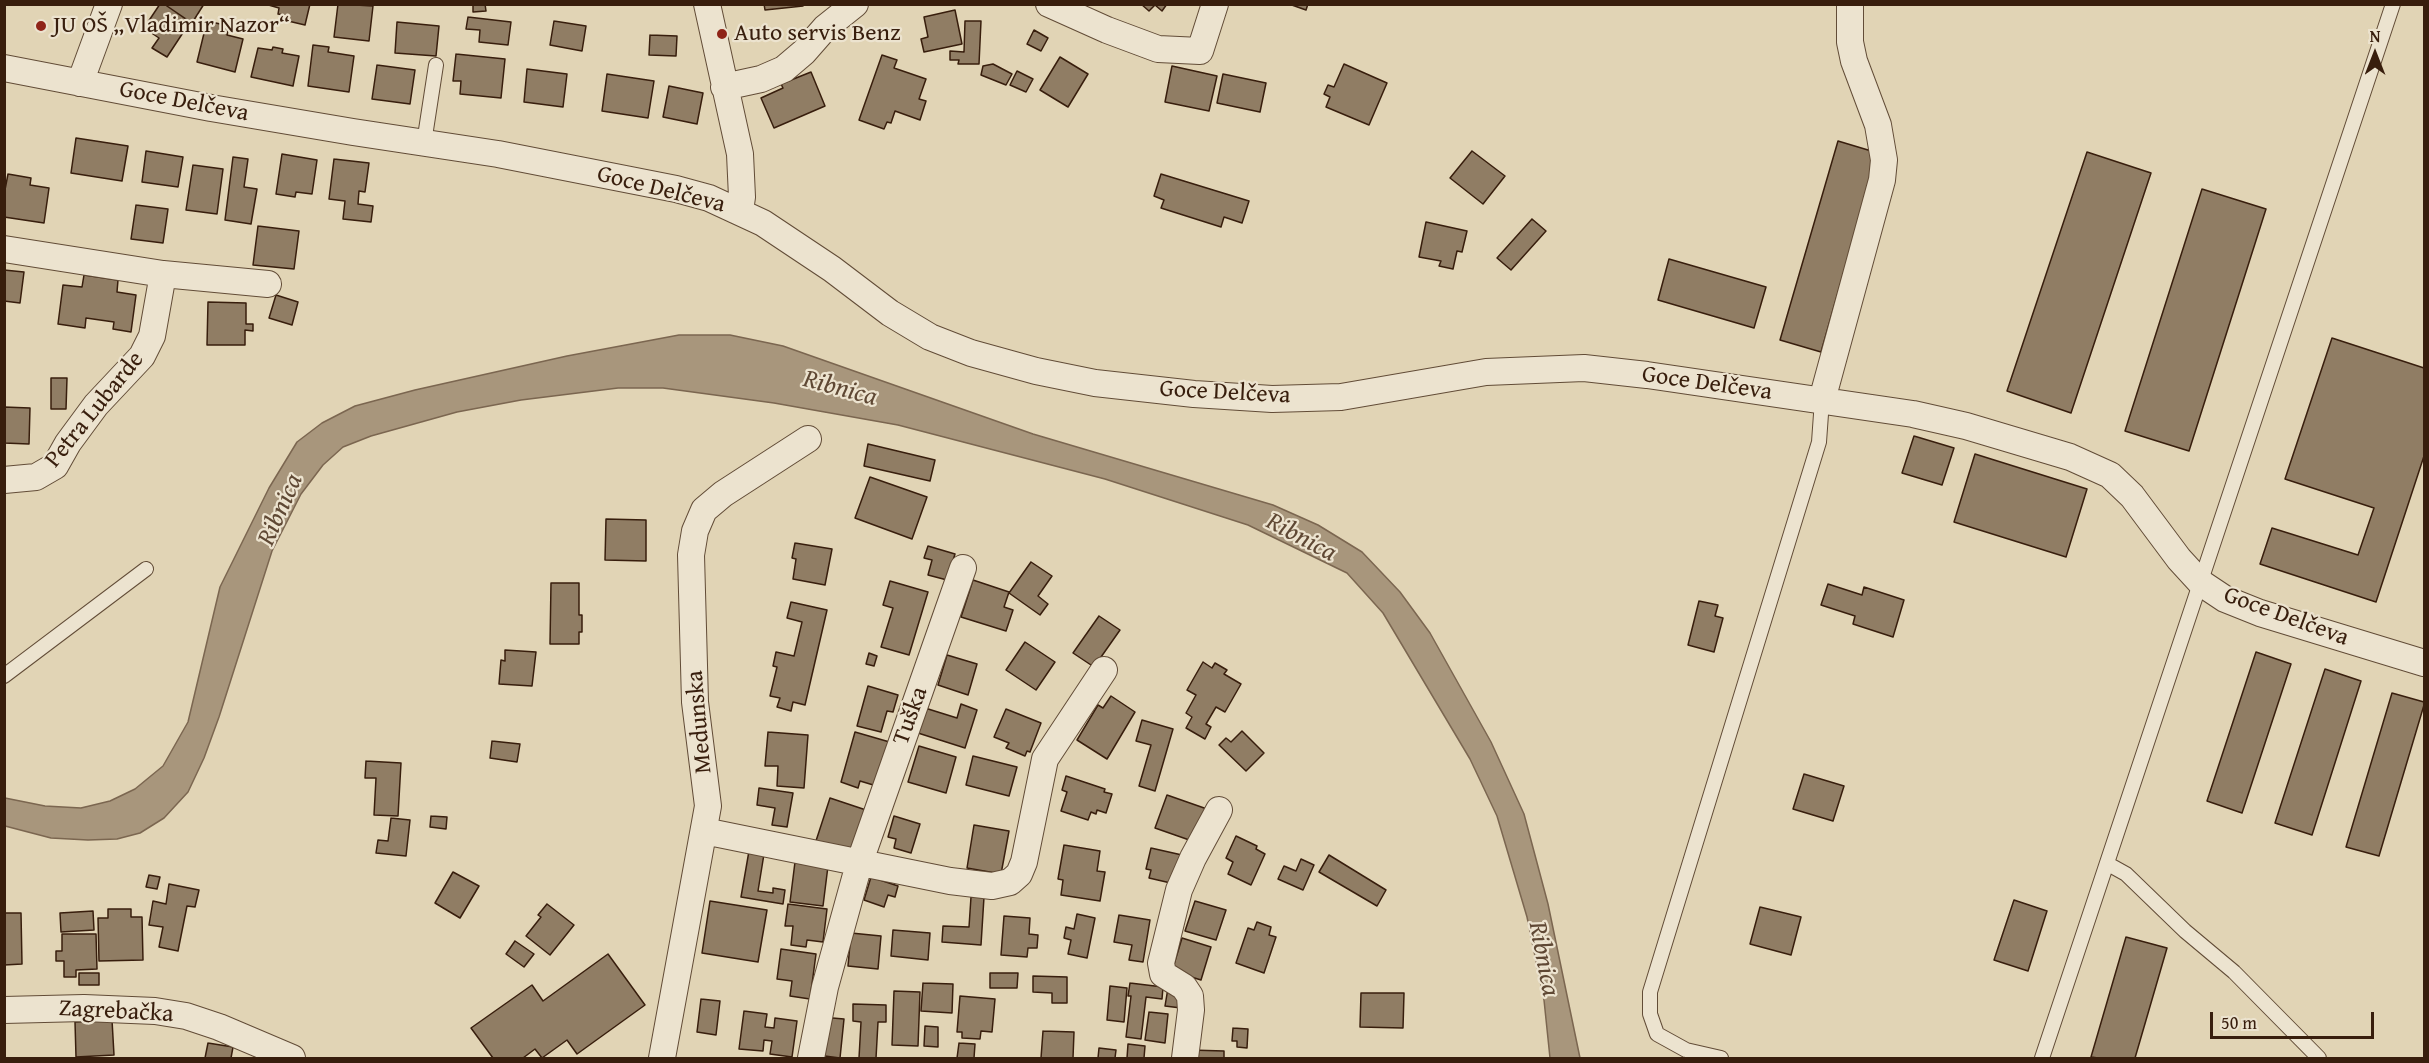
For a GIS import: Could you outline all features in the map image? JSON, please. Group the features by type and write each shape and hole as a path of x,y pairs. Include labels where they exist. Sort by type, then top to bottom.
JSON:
{"street":[{"path":"80,83 109,4"},
{"path":"707,4 740,154 742,197 740,211"},
{"path":"724,87 755,80 784,69 804,52 825,28 855,4"},
{"path":"1049,4 1107,30 1158,49 1200,51 1215,4"},
{"path":"1822,400 1882,180 1884,160 1878,125 1854,61 1850,42 1850,4"},
{"name":"Goce Delčeva","path":"4,68 222,110 498,154 676,189 709,198 740,211 785,237 890,313 930,337 971,353 1025,368 1095,383 1194,394 1272,399 1341,397 1486,372 1584,368 1822,400 1913,414 1966,426 2070,457 2110,475 2132,496 2179,559 2201,583 2225,599 2260,613 2424,663"},
{"path":"4,249 163,274 268,284"},
{"name":"Petra Lubarde","path":"4,480 36,477 55,466 68,443 96,405 137,362 152,336 163,274"},
{"name":"Medunska","path":"662,1059 708,806 695,702 691,555 695,531 705,510 723,494 808,439"},
{"name":"Tuška","path":"811,1059 825,987 859,864 963,568"},
{"path":"704,831 950,881 992,886 1010,882 1019,874 1024,862 1045,759 1104,670"},
{"path":"1185,1059 1191,1010 1190,996 1184,987 1164,974 1161,963 1179,890 1219,810"},
{"name":"Zagrebačka","path":"4,1010 84,1008 155,1011 186,1016 219,1027 292,1059"}],"lane":[{"path":"2042,1059 2392,4"},
{"path":"424,143 436,65"},
{"path":"1720,1059 1686,1050 1657,1034 1650,1014 1650,992 1819,442 1822,400"},
{"path":"4,676 146,569"},
{"path":"2108,864 2126,874 2185,931 2234,972 2319,1059"}],"water":[{"name":"Ribnica","path":"679,335 730,335 783,346 1033,434 1273,505 1318,525 1362,552 1400,592 1430,633 1491,742 1524,814 1548,904 1580,1058 1550,1058 1544,1000 1527,917 1497,816 1470,759 1383,613 1347,573 1248,525 1105,479 898,425 774,403 663,388 618,388 521,400 457,412 371,436 343,447 323,465 301,494 272,551 219,717 188,792 164,818 140,833 117,839 51,838 5,826 5,798 45,806 81,808 110,801 135,789 163,766 188,722 220,587 269,488 297,442 322,423 355,406 415,390 567,356"}],"building":[{"path":"160,4 164,4 190,22 167,57 152,48 159,38 144,28"},
{"path":"164,4 204,4 192,23"},
{"path":"265,4 310,4 305,25 288,21 289,16 278,14 279,8"},
{"path":"338,4 373,6 369,41 334,37"},
{"path":"473,4 485,4 486,11 473,12"},
{"path":"764,4 803,4 803,6 765,10"},
{"path":"1141,4 1167,4 1162,11 1155,5 1149,11"},
{"path":"1289,4 1308,4 1306,10"},
{"path":"955,10 962,44 924,52 921,39 928,37 924,17"},
{"path":"468,17 511,22 508,45 479,42 480,30 466,29"},
{"path":"207,21 229,26 227,35 243,39 235,72 197,62"},
{"path":"554,21 586,26 582,51 550,45"},
{"path":"965,21 981,21 979,64 958,64 959,60 950,60 950,51 964,52"},
{"path":"397,22 439,26 436,56 395,53"},
{"path":"1034,30 1048,38 1041,51 1027,44"},
{"path":"650,35 677,36 676,56 649,55"},
{"path":"313,45 329,47 328,52 354,56 349,92 308,86"},
{"path":"273,47 283,49 282,53 299,56 293,86 251,77 258,48 272,50"},
{"path":"456,54 505,59 501,98 460,94 461,81 453,81"},
{"path":"882,55 897,60 894,68 926,79 919,99 926,101 920,120 895,111 891,123 887,122 884,129 859,120"},
{"path":"1060,57 1088,74 1068,107 1040,90"},
{"path":"993,64 1012,74 1006,85 981,75 983,66"},
{"path":"1344,64 1387,83 1369,125 1326,107 1330,97 1324,94 1328,85 1334,87"},
{"path":"377,65 415,70 410,104 372,99"},
{"path":"1172,66 1217,76 1209,111 1165,102"},
{"path":"527,69 567,74 563,107 524,102"},
{"path":"1017,71 1033,79 1026,92 1010,85"},
{"path":"811,72 825,106 774,128 761,98 783,88 781,84"},
{"path":"607,74 654,81 648,118 602,111"},
{"path":"1223,74 1266,83 1260,112 1217,103"},
{"path":"669,86 703,93 697,124 663,117"},
{"path":"76,138 128,146 122,181 71,173"},
{"path":"1838,141 1878,153 1821,352 1780,340"},
{"path":"146,151 183,157 178,187 142,182"},
{"path":"1472,151 1505,176 1483,204 1450,178"},
{"path":"2087,152 2151,173 2071,413 2007,391"},
{"path":"282,154 317,160 312,194 296,192 295,197 276,194"},
{"path":"233,157 248,159 244,187 257,189 251,224 225,220"},
{"path":"334,159 369,163 365,192 359,191 358,204 373,206 371,222 343,219 345,201 329,199"},
{"path":"193,165 223,169 217,214 186,210"},
{"path":"8,174 31,178 30,185 49,188 44,223 4,217 4,195"},
{"path":"1161,174 1249,201 1242,223 1224,217 1221,227 1161,208 1164,200 1154,196"},
{"path":"2202,189 2266,209 2189,451 2125,431"},
{"path":"136,205 168,209 163,243 131,239"},
{"path":"1532,219 1546,231 1511,270 1497,258"},
{"path":"1426,222 1467,231 1462,252 1457,251 1453,269 1439,266 1441,261 1419,257"},
{"path":"258,226 299,231 294,269 253,265"},
{"path":"1669,259 1766,287 1754,328 1658,300"},
{"path":"4,270 24,272 20,303 4,301"},
{"path":"84,275 118,280 117,292 136,295 131,332 113,329 114,322 86,318 85,328 58,324 63,285 82,287"},
{"path":"276,295 298,302 292,325 269,318"},
{"path":"208,302 246,303 246,324 253,324 253,331 245,330 245,345 207,345"},
{"path":"2332,338 2424,368 2424,456 2376,602 2260,564 2272,528 2358,555 2374,508 2285,479"},
{"path":"51,378 67,378 66,409 51,409"},
{"path":"4,407 30,408 29,444 4,443"},
{"path":"1914,436 1954,448 1942,485 1902,473"},
{"path":"868,444 935,460 930,481 864,466"},
{"path":"1975,454 2087,489 2066,557 1954,522"},
{"path":"870,477 927,497 912,539 855,518"},
{"path":"606,519 646,520 646,561 605,560"},
{"path":"795,543 832,549 825,585 793,579 796,559 792,558"},
{"path":"928,546 955,554 947,580 928,575 932,560 924,558"},
{"path":"1031,562 1052,576 1038,596 1048,604 1040,615 1009,593"},
{"path":"973,580 1009,592 1004,607 1013,610 1006,631 961,617"},
{"path":"890,581 928,592 909,655 881,647 893,608 883,605"},
{"path":"551,583 579,583 579,615 582,615 582,632 579,632 579,644 550,644"},
{"path":"1828,584 1862,595 1864,587 1904,600 1893,637 1853,624 1855,616 1821,605"},
{"path":"1699,601 1718,605 1715,616 1723,618 1714,652 1688,645"},
{"path":"791,602 827,610 805,705 793,702 791,711 777,707 780,698 770,696 777,667 773,666 776,652 794,656 802,622 787,618"},
{"path":"1099,616 1120,630 1094,667 1073,653"},
{"path":"1025,642 1055,662 1036,690 1006,670"},
{"path":"505,650 536,652 532,686 499,684 501,660 505,661"},
{"path":"2256,652 2291,664 2242,813 2207,801"},
{"path":"869,653 877,656 874,666 866,664"},
{"path":"947,655 977,664 968,695 938,685"},
{"path":"1203,662 1212,668 1215,663 1227,670 1224,674 1241,684 1225,712 1216,707 1206,724 1211,727 1205,739 1186,728 1192,717 1186,713 1196,695 1187,690"},
{"path":"2325,669 2361,681 2312,835 2275,823"},
{"path":"868,686 898,695 893,712 887,711 881,732 857,726"},
{"path":"2392,693 2424,702 2424,705 2379,856 2346,847"},
{"path":"1111,696 1135,712 1107,759 1077,740 1098,705 1103,708"},
{"path":"961,704 977,710 965,748 918,733 925,708 957,718"},
{"path":"1006,709 1041,723 1030,752 1027,751 1025,756 1006,748 1009,743 994,737"},
{"path":"1142,720 1173,729 1155,791 1139,786 1151,745 1136,741"},
{"path":"1242,731 1264,753 1246,771 1219,745 1226,738 1231,742"},
{"path":"768,732 808,735 804,788 777,786 778,766 765,766"},
{"path":"855,732 893,743 880,787 860,781 858,788 841,782"},
{"path":"492,741 520,744 517,762 490,758"},
{"path":"919,746 956,757 946,793 908,782"},
{"path":"973,756 1017,767 1009,796 966,785"},
{"path":"366,761 401,763 398,816 374,815 376,778 365,778"},
{"path":"1804,774 1844,786 1833,821 1793,809"},
{"path":"1066,776 1105,789 1104,792 1112,794 1106,813 1097,810 1096,814 1091,812 1088,820 1061,811 1067,792 1062,790"},
{"path":"759,788 793,793 787,827 772,825 775,808 757,805"},
{"path":"1167,795 1207,809 1195,842 1155,828"},
{"path":"830,798 872,812 856,860 814,847"},
{"path":"431,816 447,817 446,829 430,827"},
{"path":"894,816 920,824 911,853 894,848 896,839 888,837"},
{"path":"391,818 410,820 406,856 376,853 378,840 388,841"},
{"path":"974,825 1009,831 1001,874 967,868"},
{"path":"1236,836 1257,846 1256,849 1265,854 1251,885 1228,874 1233,862 1226,858"},
{"path":"1064,845 1100,851 1097,871 1105,872 1100,901 1061,895 1063,880 1058,879"},
{"path":"1151,848 1182,855 1175,884 1149,878 1151,870 1146,869"},
{"path":"749,851 764,854 758,891 773,893 773,888 785,890 783,904 741,897"},
{"path":"1329,855 1386,890 1377,906 1319,872"},
{"path":"1301,859 1314,865 1303,890 1278,879 1284,866 1296,871"},
{"path":"795,862 828,866 823,906 790,902"},
{"path":"453,872 479,886 460,918 435,903"},
{"path":"149,875 160,877 157,889 146,887"},
{"path":"871,877 898,886 895,897 888,895 884,907 864,900"},
{"path":"169,884 199,890 195,907 187,906 178,951 159,947 163,927 149,925 153,901 166,904"},
{"path":"971,897 984,897 981,945 942,942 943,926 969,927"},
{"path":"2014,900 2047,911 2028,971 1994,960"},
{"path":"710,901 767,910 758,962 702,953"},
{"path":"1195,901 1226,910 1216,940 1185,931"},
{"path":"547,904 574,925 550,955 526,936 541,917 538,915"},
{"path":"788,904 827,909 823,942 807,940 806,947 791,945 793,926 785,926"},
{"path":"1760,907 1801,917 1791,955 1750,944"},
{"path":"108,909 131,909 131,917 142,917 143,960 99,961 98,918 108,918"},
{"path":"93,911 94,930 61,932 60,913"},
{"path":"4,913 21,913 22,964 4,965"},
{"path":"1077,914 1095,918 1087,958 1068,954 1071,940 1064,938 1066,927 1074,929"},
{"path":"1119,915 1150,920 1143,962 1129,960 1132,945 1114,942"},
{"path":"1004,916 1030,918 1029,934 1038,935 1037,948 1028,948 1027,957 1001,955"},
{"path":"1257,922 1271,927 1269,935 1276,937 1264,973 1236,963 1248,928 1254,930"},
{"path":"893,930 930,933 928,960 891,956"},
{"path":"851,933 881,936 878,969 848,966"},
{"path":"62,934 96,934 97,969 76,970 76,977 64,977 64,961 56,961 56,951 62,951"},
{"path":"2126,937 2167,948 2135,1058 2091,1057"},
{"path":"1182,938 1211,947 1201,980 1172,971"},
{"path":"515,941 534,954 524,967 506,954"},
{"path":"781,949 816,954 810,999 790,996 792,981 777,979"},
{"path":"608,954 645,1005 577,1054 567,1040 542,1058 535,1049 523,1058 493,1058 471,1028 532,985 543,1001"},
{"path":"79,973 99,973 99,985 79,985"},
{"path":"990,973 1018,973 1017,988 990,988"},
{"path":"1033,976 1067,977 1067,1003 1052,1003 1052,993 1033,992"},
{"path":"923,983 953,984 952,1013 921,1011"},
{"path":"1130,983 1163,987 1162,999 1146,997 1141,1039 1126,1037 1131,996 1128,996"},
{"path":"1110,986 1127,988 1124,1022 1107,1020"},
{"path":"1168,988 1184,991 1181,1008 1165,1006"},
{"path":"894,991 920,992 918,1046 892,1045"},
{"path":"1361,993 1404,993 1403,1028 1360,1027"},
{"path":"960,996 995,999 992,1032 981,1031 980,1039 962,1038 962,1032 957,1032"},
{"path":"701,999 720,1001 716,1035 697,1032"},
{"path":"853,1004 886,1005 886,1022 878,1022 876,1058 859,1058 861,1022 853,1021"},
{"path":"744,1011 767,1014 765,1027 774,1028 775,1018 797,1021 792,1057 770,1054 772,1041 764,1040 763,1051 739,1049"},
{"path":"1149,1012 1168,1014 1165,1043 1145,1040"},
{"path":"821,1017 844,1019 840,1058 817,1055"},
{"path":"112,1020 114,1055 76,1057 75,1022"},
{"path":"925,1026 938,1027 938,1047 924,1046"},
{"path":"1233,1028 1248,1029 1247,1048 1237,1047 1237,1041 1232,1041"},
{"path":"1043,1031 1074,1032 1073,1058 1041,1058"},
{"path":"208,1043 233,1047 231,1058 205,1058"},
{"path":"959,1043 975,1044 974,1058 957,1058"},
{"path":"1128,1044 1145,1046 1144,1058 1127,1058"},
{"path":"1099,1048 1116,1050 1115,1058 1098,1058"},
{"path":"1190,1050 1224,1051 1224,1058 1189,1058"}],"place":[{"name":"JU OŠ „Vladimir Nazor“","path":"41,26"},
{"name":"Auto servis Benz","path":"722,34"}]}
